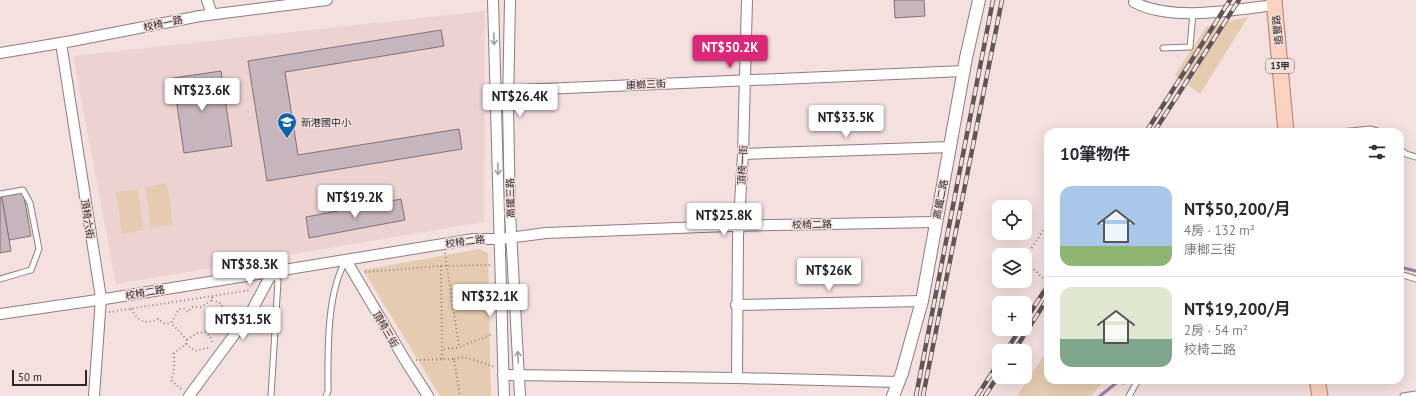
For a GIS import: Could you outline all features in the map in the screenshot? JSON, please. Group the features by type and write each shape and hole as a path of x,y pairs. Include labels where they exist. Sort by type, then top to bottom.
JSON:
{"main road":[{"name":"造豐路","path":"1274,3 1286,128"},
{"path":"1318,384 1320,396"}],"street":[{"path":"207,0 212,14"},
{"name":"校椅一路","path":"0,53 62,43 212,14 327,0"},
{"name":"高鐵三路","path":"492,0 496,91 504,396"},
{"name":"高鐵三路","path":"510,0 509,91 511,237 520,396"},
{"name":"頂椅一街","path":"737,378 736,305 743,154 747,0"},
{"name":"高鐵二路","path":"892,396 898,382 922,301 935,222 979,0"},
{"path":"1135,0 1134,2 1146,8 1202,14 1274,3"},
{"name":"頂椅六街","path":"62,43 101,298 94,396"},
{"name":"康榔三街","path":"496,91 744,79 964,71"},
{"path":"743,154 951,147"},
{"name":"校椅二路","path":"0,314 101,298 111,298 474,239 500,239 546,233 739,225 935,222"},
{"name":"頂椅三街","path":"346,260 428,396"},
{"path":"185,392 251,312 273,271"},
{"path":"736,305 922,301"},
{"path":"503,376 737,378 898,382"}],"lane":[{"path":"1163,48 1190,46 1193,13"},
{"path":"1404,152 1416,157"},
{"path":"0,194 23,190 30,203 39,249 31,270 0,279"},
{"path":"326,396 328,391 329,325 339,272 346,260"},
{"path":"271,396 278,281 273,271"},
{"path":"1404,275 1416,279"},
{"path":"1129,396 1136,384"},
{"path":"1403,396 1416,394"}],"path":[{"path":"1032,248 1044,229"},
{"path":"445,252 460,347"},
{"path":"362,272 441,266 492,265"},
{"path":"441,266 442,359"},
{"path":"1032,268 1044,279"},
{"path":"109,312 251,290"},
{"path":"212,295 212,300"},
{"path":"171,323 179,309 184,309 188,312 192,307 201,307 212,300"},
{"path":"212,300 222,304 222,321 227,325"},
{"path":"131,308 140,321 151,322 158,319 165,324 171,323"},
{"path":"171,323 187,340"},
{"path":"185,392 171,380 174,371 174,353 186,344 187,340 197,333 205,332 212,340 213,344"},
{"path":"442,349 460,347 494,334"},
{"path":"186,344 195,351 211,347"},
{"path":"413,360 454,359 464,357 495,367"},
{"path":"454,359 460,396"}],"shaded area":[{"name":"新港國中小","path":"485,11 484,222 116,284 73,56"},
{"path":"1248,17 1200,94 1175,75 1206,27"},
{"path":"167,183 173,225 151,228 145,187"},
{"path":"137,189 144,230 122,234 116,192"},
{"path":"479,249 488,253 491,396 440,396 363,270"},
{"path":"1044,355 1044,384 1103,384 1090,396 1017,396 1025,384 1032,384 1032,373"}],"building":[{"path":"894,0 924,0 925,16 895,18"},
{"path":"441,30 444,46 285,72 298,155 459,129 462,149 267,181 248,61"},
{"path":"221,71 232,146 184,153 173,78"},
{"path":"23,191 31,236 9,240 1,194"},
{"path":"0,198 2,198 11,251 0,253"},
{"path":"401,199 405,220 309,238 306,217"}],"waterway":[{"path":"1404,268 1416,271"},
{"path":"1100,396 1115,384"}],"railway":[{"path":"916,396 993,0"},
{"path":"923,396 1002,0"},
{"path":"1149,128 1230,0"},
{"path":"1157,128 1239,0"},
{"path":"1032,310 1044,291"},
{"path":"1018,344 1044,304"},
{"path":"1010,344 1016,336"},
{"path":"977,396 992,373"},
{"path":"985,396 993,384"}],"place":[{"name":"新港國中小","path":"287,139"}]}
